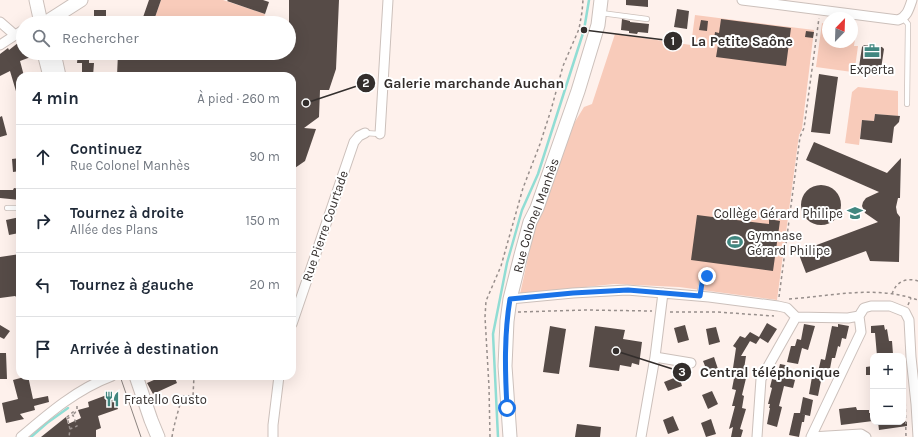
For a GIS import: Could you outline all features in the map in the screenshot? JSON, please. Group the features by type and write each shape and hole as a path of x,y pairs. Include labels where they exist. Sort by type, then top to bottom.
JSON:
{"street":[{"path":"36,0 39,16"},
{"path":"56,16 81,0"},
{"path":"380,134 388,0"},
{"path":"742,0 898,20 903,18 907,13 912,0"},
{"name":"Rue Colonel Manhès","path":"510,437 505,366 507,321 510,299 530,222 538,208 578,91 598,25 600,6"},
{"path":"0,22 15,35 0,45"},
{"path":"46,60 49,72"},
{"path":"56,60 58,72"},
{"name":"Rue Pierre Courtade","path":"296,312 354,142 359,136 365,133"},
{"path":"510,299 628,290 700,296 787,308 796,317 848,318 859,316"},
{"path":"641,437 655,357 663,293"},
{"path":"866,437 861,434 811,437 861,332 859,316 864,308 890,306 905,312 909,320 918,437"},
{"path":"757,437 760,379 796,317"},
{"path":"655,357 692,363"},
{"path":"21,437 58,406 96,380"},
{"path":"134,380 149,437"},
{"path":"134,380 158,437"},
{"path":"273,437 279,380"}],"lane":[{"path":"600,6 647,19"},
{"path":"903,18 908,24 907,104"},
{"path":"365,133 380,134"},
{"path":"8,208 16,208"},
{"path":"700,296 703,276 707,276"}],"path":[{"path":"779,299 800,137 804,128 820,10"},
{"path":"892,294 896,286 902,281 913,279 918,281"},
{"path":"786,299 870,292 892,294 918,300"},
{"path":"518,312 586,310 717,312 774,316"},
{"path":"172,437 174,423 182,396 193,396 194,380"},
{"path":"69,437 70,429 67,417 73,412 75,413 73,415 78,426 70,429"}],"shaded area":[{"path":"161,0 223,0 265,14 264,16 155,16"},
{"path":"695,15 814,30 802,129 799,135 777,300 679,287 614,284 520,294 534,231 565,138 584,107 592,104 615,34 691,45"},
{"path":"822,23 822,48 858,48 855,68 882,72 881,76 816,67"},
{"path":"858,87 898,91 898,116 875,114 874,121 862,120 859,145 845,143 852,92"}],"building":[{"path":"149,0 161,0 155,16 143,16"},
{"path":"263,0 269,2 265,14 227,1"},
{"path":"289,0 339,0 336,69 329,90 320,90 319,117 304,128 316,129 305,161 296,167 296,72 117,72 118,60 296,60 296,16 289,16"},
{"path":"626,0 648,0 648,7 626,5"},
{"path":"677,9 689,11 687,29 674,27"},
{"path":"94,10 106,10 106,16 94,16"},
{"path":"622,19 630,22 649,24 648,33 638,32 637,34 621,30"},
{"path":"721,19 791,28 786,66 716,57 719,39 714,39 715,32 719,33"},
{"path":"701,20 708,21 707,31 699,30"},
{"path":"806,31 814,32 813,38 805,37"},
{"path":"16,44 16,60 23,60 20,61 23,72 16,72 16,91 10,71 0,76 0,54 8,48 9,50"},
{"path":"864,45 882,47 884,49 881,69 859,67 862,47"},
{"path":"77,60 89,60 89,63 94,63 93,72 82,72 82,63 77,63"},
{"path":"819,74 838,77 830,134 811,132"},
{"path":"875,114 900,116 899,122 894,127 892,143 860,139 862,120 874,121"},
{"path":"2,116 7,135 0,137 0,117"},
{"path":"814,142 887,173 901,158 900,198 898,198 896,207 897,213 900,217 899,262 870,261 866,251 806,273 798,252 878,222 865,213 862,206 866,198 879,192 806,160"},
{"path":"16,158 16,172 13,172 12,159"},
{"path":"825,185 832,188 838,194 841,205 840,213 832,222 825,225 817,225 810,222 802,213 801,201 804,194 813,186"},
{"path":"14,188 16,188 16,200 0,198 0,190 13,190"},
{"name":"Gymnase Gérard Philipe","path":"697,215 769,224 769,219 780,221 773,271 691,260"},
{"path":"16,218 16,234 9,235 6,220"},
{"path":"16,255 16,297 0,298 0,257"},
{"path":"767,323 777,329 768,343 760,338 756,344 750,341 741,356 746,356 744,369 748,370 742,395 744,396 742,408 746,409 740,429 743,430 741,437 731,437 733,427 729,429 735,406 732,406 736,390 732,389 736,368 733,368 736,348 733,346 740,336 745,338 750,332 759,337"},
{"path":"804,324 815,326 808,350 802,348 798,364 787,362 791,346 795,346 797,339 801,340"},
{"path":"838,324 849,326 846,339 842,338 835,358 832,358 829,374 825,373 823,381 821,381 818,396 809,394 813,371 818,372 821,359 825,360 832,326 838,327"},
{"path":"0,325 10,331 4,339 0,337"},
{"path":"685,325 689,340 678,343 674,328"},
{"path":"884,325 885,330 887,329 889,341 892,341 893,353 877,353 875,333 871,333 871,326"},
{"path":"550,326 566,329 559,374 543,372"},
{"path":"595,326 625,330 623,339 642,342 639,365 632,363 631,367 620,365 619,371 589,367"},
{"path":"716,327 720,342 709,345 706,329"},
{"path":"0,353 6,353 7,379 0,379"},
{"path":"714,357 719,372 709,376 703,361"},
{"path":"780,364 790,366 788,378 795,380 793,388 784,386 779,406 782,407 777,427 767,424 770,408 770,404 768,404 772,388 770,387 772,379 776,380"},
{"path":"870,366 870,375 866,375 866,367"},
{"path":"679,376 682,386 668,391 664,382"},
{"path":"13,380 29,380 33,399 48,396 49,402 34,406 35,410 20,414 24,419 6,423 2,403 18,399"},
{"path":"154,380 176,380 177,383 153,394 147,383"},
{"path":"712,391 718,404 708,409 702,395"},
{"path":"112,393 118,409 98,416 101,428 96,430 96,437 41,437 66,417 68,424 81,418 78,410 89,407 88,402"},
{"path":"803,397 813,400 810,416 801,414 805,415 799,437 789,435 794,413 800,413"},
{"path":"856,407 857,410 869,410 870,421 841,425 839,409"},
{"path":"673,416 679,430 668,434 663,420"},
{"path":"711,419 716,434 706,437 701,423"},
{"path":"907,422 907,426 879,430 878,425 906,425"},
{"path":"577,424 601,427 600,437 575,437"}],"waterway":[{"path":"498,437 493,334 507,263 522,210 538,174 584,30 589,0"},
{"path":"31,437 68,408"}],"tram line":[{"path":"121,380 141,437"}],"place":[{"name":"La Petite Saône","path":"584,30"},
{"name":"Experta","path":"872,51"},
{"name":"Galerie marchande Auchan","path":"306,103"},
{"name":"Collège Gérard Philipe","path":"855,213"},
{"name":"Gymnase Gérard Philipe","path":"735,242"},
{"name":"Central téléphonique","path":"616,351"},
{"name":"Fratello Gusto","path":"112,399"}],"route":[{"path":"507,408 505,366 507,321 510,299 628,290 700,296 703,276 707,276"}]}
